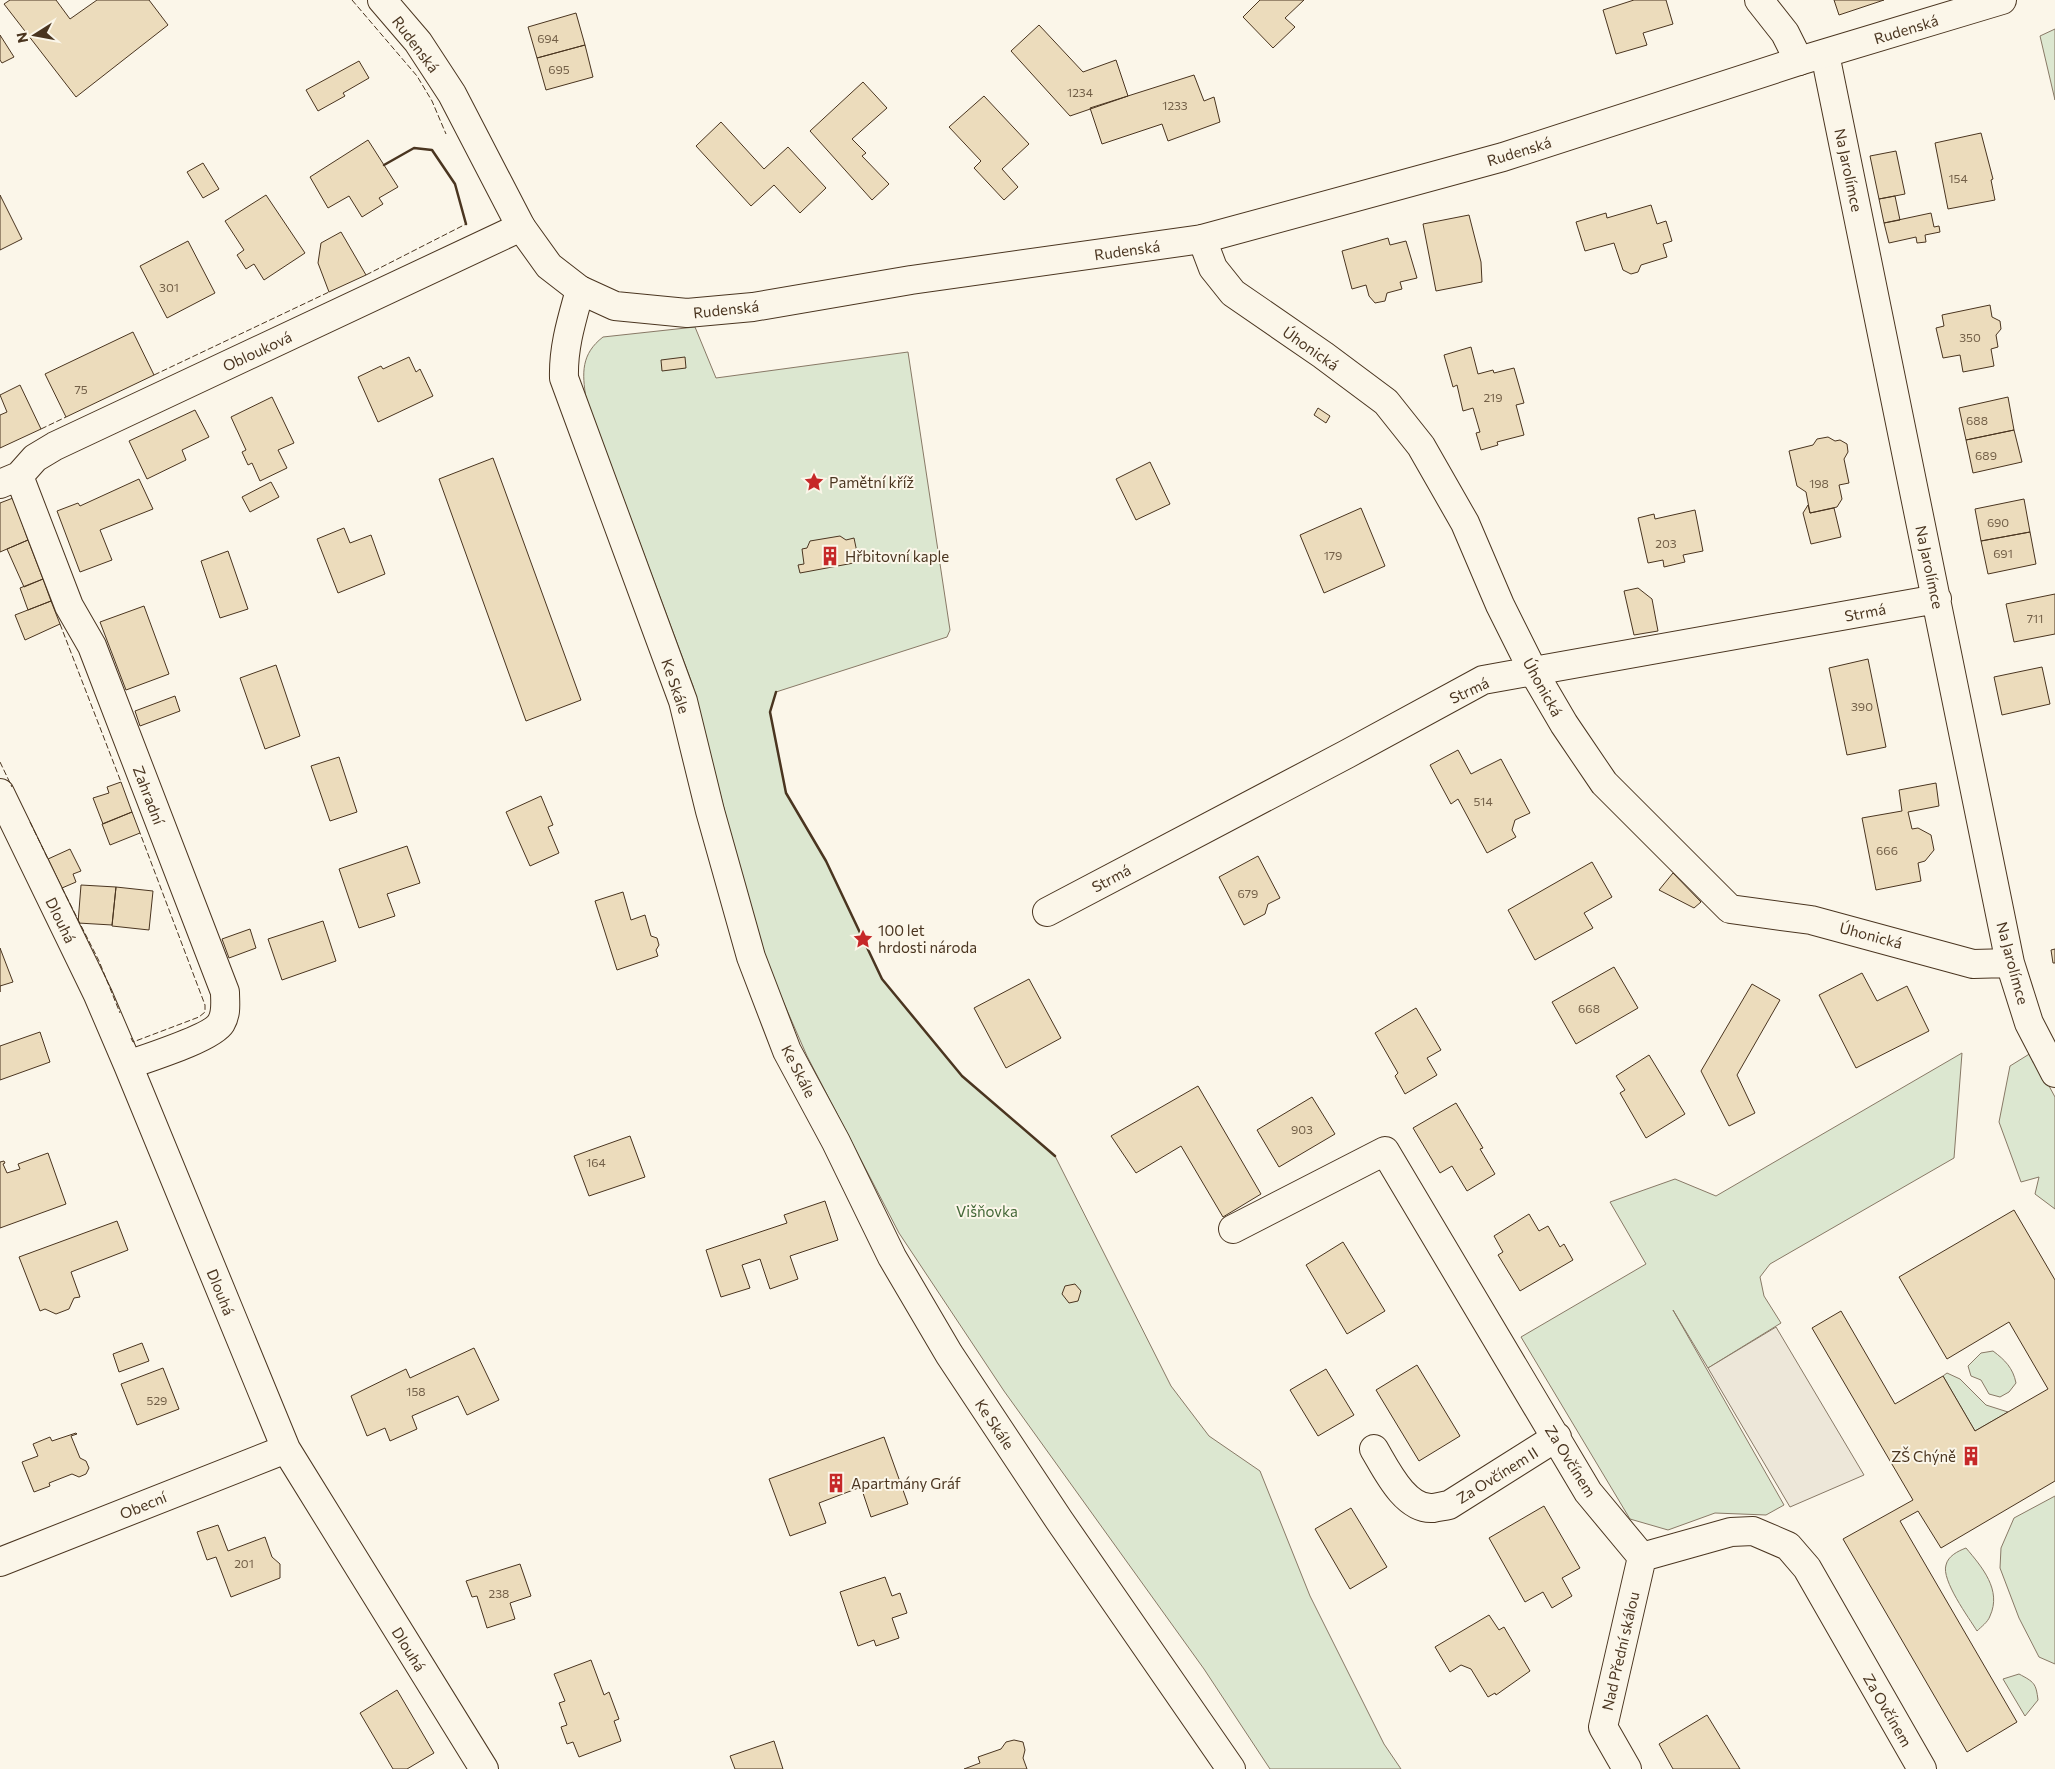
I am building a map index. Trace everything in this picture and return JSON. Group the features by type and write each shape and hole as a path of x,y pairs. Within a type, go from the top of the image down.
{"street":[{"name":"Rudenská","path":"382,0 418,42 452,94 520,227 549,266 580,290 615,306 686,313 753,307 911,280 1202,239 1503,157 1812,58 2002,0"},
{"name":"Na Jarolímce","path":"1759,0 1785,33 1812,58 1937,599 2010,963 2029,1023 2055,1073"},
{"name":"Oblouková","path":"9,480 35,458 55,446 520,227"},
{"name":"Úhonická","path":"1202,239 1213,268 1233,293 1323,355 1386,402 1421,446 1465,523 1500,605 1533,671 1564,724 1604,783 1730,909 1811,920 1974,964 2010,963"},
{"name":"Ke Skále","path":"580,290 564,353 564,378 683,701 710,811 751,957 787,1051 836,1142 892,1257 949,1354 1059,1520 1231,1769"},
{"name":"Zahradní","path":"9,480 69,606 92,646 225,992 226,1011 220,1024 204,1036 128,1065"},
{"name":"Strmá","path":"1047,912 1483,680 1570,665 1618,654 1709,641 1937,599"},
{"name":"Dlouhá","path":"0,792 98,995 286,1449 484,1769"},
{"name":"Za Ovčínem","path":"1233,1229 1385,1151 1534,1404 1558,1438 1588,1492 1642,1557 1731,1532 1753,1530 1788,1546 1807,1568 1922,1769"},
{"name":"Za Ovčínem II","path":"1374,1450 1400,1491 1415,1504 1431,1508 1449,1504 1558,1438"},
{"name":"Obecní","path":"0,1562 286,1449"},
{"name":"Nad Přední skálou","path":"1627,1769 1603,1728 1642,1557"}],"green space":[{"path":"2055,29 2055,100 2040,36"},
{"name":"Višňovka","path":"695,327 716,378 908,352 950,630 947,637 776,692 770,712 786,793 826,861 882,979 962,1076 1055,1156 1171,1386 1209,1436 1260,1471 1310,1596 1384,1744 1401,1769 1270,1769 1204,1669 1004,1391 899,1233 807,1056 758,944 693,686 586,398 585,364 590,350 603,337"},
{"path":"1962,1053 1954,1158 1770,1264 1760,1277 1764,1296 1781,1323 1708,1368 1673,1310 1784,1505 1766,1515 1715,1513 1668,1530 1630,1519 1521,1337 1646,1264 1610,1202 1675,1179 1716,1196"},
{"path":"2031,1053 2055,1097 2055,1209 2035,1194 2039,1177 2021,1182 1999,1122 2010,1066"},
{"path":"1993,1351 2008,1365 2016,1383 2009,1392 2000,1397 1989,1394 1981,1380 1971,1376 1968,1366 1981,1353"},
{"path":"1947,1373 1960,1379 1986,1405 2008,1412 1975,1431 1943,1376"},
{"path":"2055,1496 2055,1664 2039,1657 2019,1618 2000,1568 2001,1548 2014,1518"},
{"path":"1966,1548 1984,1571 1994,1597 1989,1618 1977,1631 1957,1599 1946,1572 1946,1565 1951,1556"},
{"path":"2019,1674 2035,1686 2038,1700 2025,1716 2003,1679"}],"shaded area":[{"path":"1776,1327 1864,1475 1790,1507 1708,1368"}],"building":[{"path":"10,0 56,0 70,19 97,0 149,0 168,25 76,97 4,4"},
{"path":"1260,0 1304,0 1285,18 1295,27 1273,48 1243,17"},
{"path":"1634,0 1666,0 1673,24 1643,33 1647,45 1616,54 1603,10"},
{"path":"1834,0 1884,0 1839,15"},
{"path":"576,13 585,45 537,58 528,27"},
{"path":"1039,25 1083,72 1116,60 1128,96 1070,116 1011,51"},
{"path":"0,35 14,57 2,63 0,60"},
{"path":"585,45 593,77 546,90 537,58"},
{"path":"359,61 369,78 343,93 345,96 318,111 306,90"},
{"path":"1194,75 1204,101 1214,97 1220,122 1168,141 1162,124 1102,144 1090,108"},
{"path":"863,82 887,108 852,139 866,153 862,156 889,184 872,200 810,131"},
{"path":"984,96 1029,144 1002,169 1018,187 1004,200 974,168 981,161 949,127"},
{"path":"721,122 764,169 788,147 826,188 800,213 774,185 751,206 696,146"},
{"path":"1981,133 1993,179 1991,180 1995,200 1948,209 1935,143"},
{"path":"368,140 398,187 379,198 383,204 362,217 349,196 328,208 310,177"},
{"path":"1896,151 1905,194 1879,199 1870,156"},
{"path":"203,163 219,189 203,198 187,172"},
{"path":"0,195 22,239 0,250"},
{"path":"266,195 305,253 264,280 254,264 246,269 237,255 244,250 225,221"},
{"path":"1895,196 1900,220 1884,223 1879,199"},
{"path":"1651,205 1657,224 1666,221 1672,241 1663,244 1667,257 1641,265 1638,272 1631,274 1623,270 1614,243 1585,251 1576,222 1606,213 1607,218"},
{"path":"1931,213 1934,227 1939,226 1940,232 1925,235 1926,242 1917,243 1916,237 1889,243 1884,223"},
{"path":"1469,215 1481,262 1482,282 1436,291 1423,224"},
{"path":"341,232 366,275 329,292 318,263 321,243"},
{"path":"1388,238 1390,245 1406,241 1417,278 1400,282 1402,289 1387,293 1385,301 1375,303 1369,296 1366,285 1352,289 1342,251"},
{"path":"188,241 215,293 167,318 140,266"},
{"path":"1990,305 1992,317 2000,321 2001,329 1996,335 1998,347 1991,349 1994,366 1963,372 1960,355 1943,358 1936,328 1944,326 1942,315"},
{"path":"133,332 154,375 66,417 45,374"},
{"path":"1471,347 1478,374 1493,370 1494,373 1514,368 1524,403 1516,405 1524,435 1497,442 1498,445 1481,450 1476,433 1480,432 1473,408 1463,411 1457,385 1453,387 1444,355"},
{"path":"409,357 416,372 420,369 433,396 378,422 358,377 381,366 383,369"},
{"path":"685,357 686,368 662,371 661,360"},
{"path":"20,385 41,429 0,448 0,415 7,412 0,395"},
{"path":"272,397 294,443 278,450 287,468 260,481 252,463 248,465 242,452 246,450 231,417"},
{"path":"2008,397 2014,430 1966,440 1959,408"},
{"path":"1318,408 1330,416 1326,423 1314,415"},
{"path":"195,410 209,437 182,450 186,460 147,479 129,441"},
{"path":"2014,430 2022,462 1973,473 1966,440"},
{"path":"1828,437 1847,444 1848,452 1844,459 1849,483 1839,485 1842,499 1837,507 1810,513 1806,492 1797,486 1789,451 1813,445 1817,439"},
{"path":"493,458 581,700 526,721 439,479"},
{"path":"1150,462 1170,504 1136,520 1116,479"},
{"path":"139,479 153,509 100,530 112,560 80,572 57,511 78,503 80,506"},
{"path":"271,482 279,497 250,512 242,497"},
{"path":"13,498 28,540 0,552 0,503"},
{"path":"2024,499 2030,532 1981,541 1975,509"},
{"path":"1808,505 1810,513 1834,508 1841,537 1811,544 1803,513"},
{"path":"1361,508 1385,566 1324,593 1300,535"},
{"path":"1695,510 1703,551 1683,555 1685,562 1664,567 1663,560 1648,563 1638,518 1654,514 1655,519"},
{"path":"344,528 350,543 371,535 385,574 338,593 317,539"},
{"path":"2030,532 2036,564 1988,574 1981,541"},
{"name":"Hřbitovní kaple","path":"840,536 846,540 854,538 859,562 800,573 798,565 804,564 802,549 807,548 810,541"},
{"path":"28,540 43,579 24,587 7,549"},
{"path":"228,551 248,609 220,618 201,561"},
{"path":"43,579 51,601 28,610 20,588"},
{"path":"1638,588 1652,599 1658,631 1634,635 1624,591"},
{"path":"2055,594 2055,634 2014,642 2006,604"},
{"path":"51,601 60,624 25,640 15,615"},
{"path":"144,606 169,674 126,690 100,622"},
{"path":"1868,659 1886,747 1847,755 1829,668"},
{"path":"276,665 300,736 265,749 240,678"},
{"path":"2042,667 2050,704 2002,715 1994,677"},
{"path":"175,696 180,711 140,726 135,711"},
{"path":"1458,750 1471,774 1501,759 1530,813 1515,820 1512,830 1516,837 1487,853 1458,799 1451,804 1430,765"},
{"path":"339,757 357,812 330,821 311,766"},
{"path":"121,782 132,812 103,824 93,798 109,793 107,787"},
{"path":"1936,783 1939,806 1908,812 1912,829 1918,828 1931,835 1934,850 1925,861 1918,863 1921,881 1876,890 1862,818 1902,811 1899,790"},
{"path":"541,796 553,825 548,827 559,853 530,866 506,812"},
{"path":"132,812 140,833 110,845 102,824"},
{"path":"407,846 420,883 387,894 395,916 359,928 339,869"},
{"path":"70,849 81,871 73,874 76,882 62,888 48,859"},
{"path":"1258,856 1280,898 1268,904 1265,914 1244,925 1219,877"},
{"path":"1592,862 1612,897 1584,913 1593,928 1535,960 1508,910"},
{"path":"1673,873 1701,902 1694,908 1659,890"},
{"path":"81,885 116,887 112,925 78,923"},
{"path":"116,887 153,891 149,930 112,926"},
{"path":"623,892 631,920 645,915 651,936 657,938 659,945 656,950 658,956 617,970 595,901"},
{"path":"323,921 336,961 282,980 268,939"},
{"path":"250,929 256,948 229,958 222,939"},
{"path":"0,948 13,982 0,986"},
{"path":"2055,949 2055,963 2053,963 2051,950"},
{"path":"1614,967 1638,1008 1576,1044 1552,1002"},
{"path":"1862,973 1877,1001 1907,986 1929,1031 1856,1068 1819,995"},
{"path":"1029,979 1061,1038 1006,1068 974,1008"},
{"path":"1752,984 1780,1000 1737,1075 1755,1113 1729,1126 1701,1071"},
{"path":"1416,1008 1441,1050 1427,1058 1437,1075 1405,1094 1395,1076 1398,1073 1375,1033"},
{"path":"40,1032 50,1062 0,1080 0,1046"},
{"path":"1649,1055 1685,1114 1646,1138 1620,1093 1625,1090 1616,1076"},
{"path":"1198,1086 1261,1194 1223,1217 1181,1146 1136,1173 1111,1136"},
{"path":"1312,1097 1335,1134 1279,1167 1257,1130"},
{"path":"1456,1103 1483,1148 1480,1149 1495,1174 1467,1191 1452,1166 1440,1173 1413,1128"},
{"path":"630,1136 645,1177 589,1196 574,1156"},
{"path":"48,1153 66,1204 0,1228 0,1162 4,1161 5,1163 3,1164 7,1173 20,1169 18,1164"},
{"path":"825,1201 838,1240 790,1256 798,1279 770,1289 760,1259 742,1265 750,1288 721,1297 706,1250 787,1223 784,1215"},
{"name":"ZŠ Chýně","path":"2014,1210 2055,1280 2055,1481 1941,1548 1918,1511 1900,1521 2017,1722 1967,1752 1843,1539 1913,1500 1812,1328 1841,1311 1895,1404 1943,1376 1975,1431 2048,1389 2009,1322 1947,1359 1899,1277"},
{"path":"1529,1214 1539,1231 1548,1226 1560,1247 1564,1244 1573,1260 1520,1291 1498,1255 1503,1252 1494,1236"},
{"path":"117,1221 128,1250 71,1272 80,1297 74,1298 69,1309 56,1314 45,1309 40,1311 19,1257"},
{"path":"1343,1242 1385,1311 1347,1334 1306,1265"},
{"path":"1075,1284 1081,1291 1078,1301 1069,1303 1062,1294 1065,1286"},
{"path":"142,1343 149,1361 119,1372 113,1354"},
{"path":"474,1348 499,1400 467,1415 458,1396 412,1416 417,1429 390,1441 385,1428 367,1436 351,1396 406,1369 410,1378"},
{"path":"1417,1365 1460,1436 1419,1461 1376,1390"},
{"path":"163,1368 179,1409 137,1425 121,1384"},
{"path":"1326,1369 1354,1415 1318,1436 1290,1390"},
{"path":"76,1433 71,1436 80,1458 86,1461 89,1468 86,1474 79,1477 72,1474 49,1483 50,1486 34,1492 22,1462 38,1456 33,1444 50,1437 52,1441"},
{"name":"Apartmány Gráf","path":"884,1437 908,1504 871,1517 861,1487 819,1503 826,1523 790,1536 769,1479"},
{"path":"1544,1506 1580,1568 1562,1578 1572,1596 1552,1608 1543,1592 1525,1602 1489,1538"},
{"path":"1351,1508 1387,1567 1350,1589 1315,1529"},
{"path":"218,1525 228,1551 265,1537 272,1557 280,1564 280,1578 231,1597 216,1557 207,1560 197,1532"},
{"path":"520,1564 531,1596 510,1603 515,1619 487,1628 477,1596 472,1597 466,1581"},
{"path":"885,1577 892,1596 900,1593 907,1613 892,1618 899,1638 876,1646 874,1640 858,1646 840,1592"},
{"path":"1489,1615 1499,1630 1504,1627 1530,1671 1496,1695 1495,1693 1488,1697 1471,1669 1461,1665 1450,1672 1435,1647"},
{"path":"591,1660 604,1695 609,1692 619,1719 614,1721 621,1741 579,1757 573,1742 567,1744 561,1727 567,1725 559,1703 565,1701 554,1674"},
{"path":"397,1690 434,1753 407,1769 393,1769 360,1713"},
{"path":"1707,1715 1740,1769 1673,1769 1659,1744"},
{"path":"1014,1740 1023,1742 1025,1750 1023,1758 1027,1769 964,1769 980,1763 978,1757 1001,1749 1006,1742"},
{"path":"774,1741 783,1769 735,1769 730,1756"}],"fence":[{"path":"352,0 417,76 432,101 446,134"},
{"path":"366,275 466,224"},
{"path":"154,375 329,292"},
{"path":"41,429 66,417"},
{"path":"60,624 121,782"},
{"path":"0,762 12,787"},
{"path":"30,822 48,859"},
{"path":"131,1038 133,1042 199,1017 205,1012 205,1005 140,833"},
{"path":"62,888 99,961 120,1013"}],"wall":[{"path":"384,165 414,148 432,150 455,184 466,224"},
{"path":"776,692 770,712 786,793 826,861 882,979 962,1076 1055,1156"}],"place":[{"name":"Pamětní kříž","path":"814,482"},
{"name":"Hřbitovní kaple","path":"830,556"},
{"name":"100 let hrdosti národa","path":"863,939"},
{"name":"ZŠ Chýně","path":"1971,1456"},
{"name":"Apartmány Gráf","path":"836,1483"}]}
